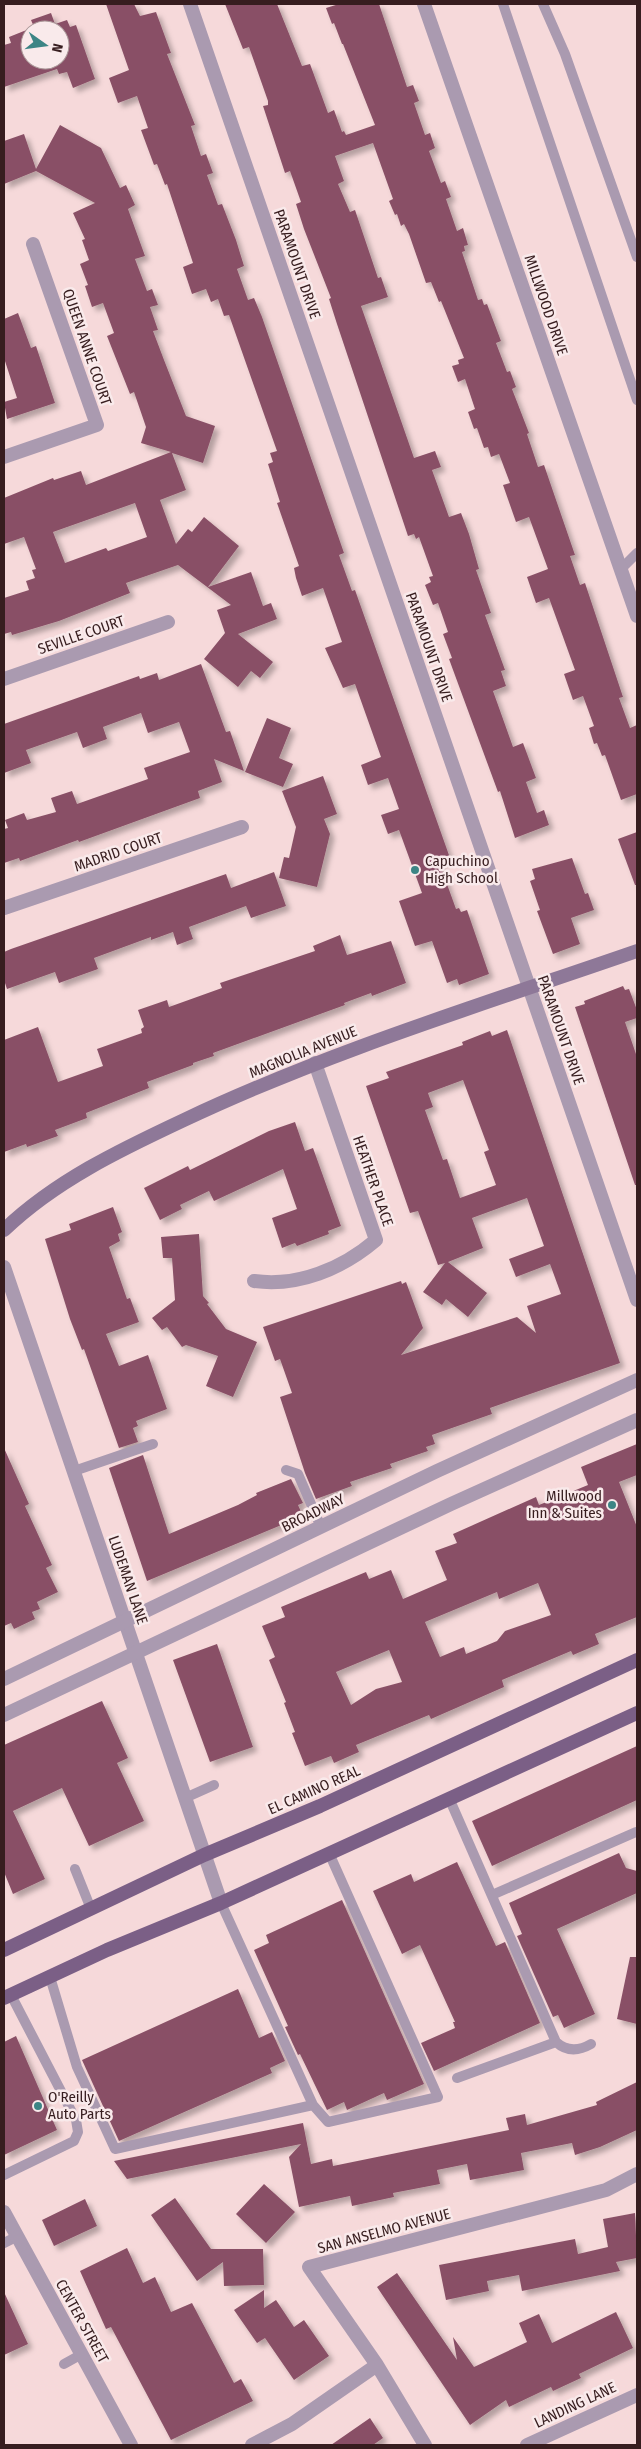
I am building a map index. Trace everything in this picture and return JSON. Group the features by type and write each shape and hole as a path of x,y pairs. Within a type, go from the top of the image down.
{"main road":[{"name":"MAGNOLIA AVENUE","path":"4,1230 35,1202 66,1181 103,1160 210,1108 315,1064 529,987 637,951"},
{"name":"EL CAMINO REAL","path":"4,1950 204,1855 320,1806 637,1660"},
{"path":"7,1997 107,1950 221,1902 637,1713"}],"street":[{"name":"PARAMOUNT DRIVE","path":"190,4 637,1300"},
{"name":"MILLWOOD DRIVE","path":"424,4 637,616"},
{"name":"QUEEN ANNE COURT","path":"4,457 96,425 33,244"},
{"name":"SEVILLE COURT","path":"4,678 168,622"},
{"name":"MADRID COURT","path":"4,908 242,827"},
{"name":"HEATHER PLACE","path":"254,1281 284,1282 301,1279 343,1264 376,1240 315,1064"},
{"name":"LUDEMAN LANE","path":"4,1267 221,1902"},
{"name":"BROADWAY","path":"4,1679 437,1471 637,1380"},
{"path":"4,1715 451,1504 637,1420"},
{"name":"SAN ANSELMO AVENUE","path":"377,2365 309,2267 606,2190 637,2174"},
{"name":"CENTER STREET","path":"4,2212 10,2240 82,2354 131,2445"},
{"path":"252,2445 292,2424 377,2365 425,2445"},
{"name":"LANDING LANE","path":"527,2445 637,2394"}],"lane":[{"path":"503,4 637,400"},
{"path":"543,4 565,54 637,257"},
{"path":"621,569 637,552"},
{"path":"74,1471 153,1444"},
{"path":"286,1470 298,1474 321,1527"},
{"path":"185,1798 214,1785"},
{"path":"449,1798 556,2042 568,2050 578,2050 591,2044"},
{"path":"492,1895 636,1832"},
{"path":"221,1902 312,2105 328,2122 438,2097 329,1853"},
{"path":"75,1869 91,1910"},
{"path":"50,1977 78,2068 115,2149 312,2105"},
{"path":"4,2174 74,2141 78,2132 76,2120 7,1997"},
{"path":"457,2078 556,2042"},
{"path":"64,2364 82,2354"}],"building":[{"path":"106,4 134,4 140,16 156,12 171,53 167,54 195,125 191,126 201,156 206,154 213,173 207,175 218,205 222,204 236,240 244,266 237,269 248,300 254,298 262,317 344,553 339,555 352,591 355,590 450,858 439,862 456,909 459,908 461,912 467,910 489,974 459,985 457,979 447,983 432,941 415,946 399,901 422,893 399,830 388,834 381,815 399,809 388,778 368,785 361,765 381,757 355,684 343,688 325,648 342,642 323,588 302,596 294,568 299,566 277,503 280,502 268,464 273,462 270,453 277,451 229,315 224,316 218,299 211,302 206,289 192,294 183,267 193,263 167,184 165,185 157,164 154,165 141,130 148,128 137,96 118,103 109,78 129,70"},
{"path":"225,4 277,4 302,66 310,64 328,113 334,110 342,132 344,131 346,135 375,125 343,44 326,8 339,4 379,4 407,87 413,85 419,101 414,103 425,135 430,133 435,148 429,151 441,183 445,181 451,197 446,199 457,231 463,228 468,245 464,246 465,251 462,252 478,300 482,299 484,305 487,304 501,341 496,343 507,372 510,371 516,387 512,389 529,433 527,434 538,467 544,465 575,555 570,556 580,585 585,583 623,697 619,698 630,728 637,725 637,794 621,800 605,755 602,756 597,743 594,744 589,728 594,726 583,696 573,700 564,674 575,670 549,598 536,603 527,577 548,569 529,517 516,522 503,485 510,483 499,454 491,457 488,447 484,448 477,428 474,429 468,412 475,409 465,379 458,382 452,366 459,364 458,360 464,358 441,301 439,302 431,282 426,283 409,234 404,224 401,226 397,214 395,215 389,201 393,199 373,143 335,156 344,181 338,184 350,212 355,210 378,278 381,277 388,297 361,306 414,458 435,451 441,467 432,470 449,517 461,513 469,534 479,569 476,570 491,613 485,615 505,670 501,671 506,686 493,691 513,747 523,743 536,778 526,782 537,813 544,810 549,825 515,838 500,791 498,792 449,659 452,658 443,634 448,632 438,603 433,605 425,585 431,582 429,577 433,576 419,537 416,539 414,534 408,536 337,324 329,299 331,298 304,229 296,204 301,202 290,171 285,173 263,106 268,105 268,101 249,47 243,49"},
{"path":"51,13 54,20 31,20"},
{"path":"76,25 95,79 73,88 67,72 59,74 57,70 70,70 70,27"},
{"path":"20,33 20,70 54,70 4,87 4,45 11,43 9,37"},
{"path":"60,125 101,148 120,188 126,185 135,205 128,209 145,256 135,259 147,291 152,289 158,305 150,307 158,330 153,331 186,416 215,426 203,463 172,453 186,490 160,500 176,544 188,529 192,532 204,517 239,546 208,587 251,572 263,606 271,603 277,619 238,634 273,662 260,678 251,671 238,687 204,659 225,633 217,610 231,605 178,565 126,583 130,593 59,621 12,635 11,632 4,634 4,598 29,590 26,581 35,578 32,570 36,569 24,537 4,544 4,498 53,478 54,480 81,471 86,485 171,452 141,443 146,427 134,392 130,394 107,336 114,333 103,303 92,307 85,286 88,285 80,264 89,260 82,240 85,239 73,213 95,203 36,171 4,184 4,141 24,134 36,169","holes":["135,503 147,537 108,551 106,548 65,563 53,532"]},
{"path":"18,313 31,348 36,346 55,403 7,419 4,402 17,398 4,358 4,319"},
{"path":"201,664 226,732 230,731 244,771 214,759 222,782 198,791 200,798 79,842 78,840 20,861 19,858 4,863 4,829 8,828 5,820 24,813 27,820 56,812 51,798 72,791 77,804 148,779 144,768 190,752 179,722 148,733 141,713 103,727 107,739 83,748 77,732 26,750 31,763 4,773 4,724 139,676 140,679 157,673 159,680"},
{"path":"267,718 291,728 279,758 293,764 283,787 245,772"},
{"path":"323,776 337,814 324,819 330,834 317,887 279,878 284,857 289,858 296,827 282,791"},
{"path":"637,832 637,885 635,885 618,839"},
{"path":"572,858 585,894 588,893 594,910 571,918 580,944 553,954 537,911 540,910 530,881 535,879 532,869"},
{"path":"274,872 286,906 251,918 246,906 189,927 193,939 177,945 173,932 151,940 151,937 94,958 98,969 59,983 55,972 7,989 4,980 4,952 226,874 231,888"},
{"path":"340,935 347,955 391,941 406,983 372,996 371,993 344,1003 345,1005 213,1053 214,1056 147,1082 149,1088 86,1113 87,1118 55,1130 58,1136 27,1147 26,1144 4,1152 4,1040 38,1027 58,1082 103,1066 97,1049 142,1033 141,1029 144,1027 138,1010 167,1000 169,1007 222,988 220,983 315,951 313,946"},
{"path":"623,986 625,990 629,989 637,1010 637,1018 625,1022 637,1057 637,1185 635,1185 575,1007 585,1004 584,1001"},
{"path":"507,1030 620,1363 490,1408 492,1414 432,1435 435,1444 426,1447 428,1451 390,1464 392,1468 350,1482 352,1486 316,1499 305,1473 280,1397 292,1393 280,1359 275,1361 263,1327 401,1281 402,1284 406,1282 423,1328 401,1355 517,1317 536,1333 527,1306 561,1294 550,1264 516,1277 509,1259 544,1246 527,1198 472,1218 483,1248 448,1262 487,1293 468,1317 446,1299 442,1305 423,1292 445,1263 438,1265 418,1211 410,1213 366,1086 389,1078 386,1072 463,1045 462,1042 490,1031 492,1036","holes":["463,1080 489,1150 484,1152 496,1185 460,1198 447,1159 443,1160 425,1110 433,1107 428,1093"]},
{"path":"295,1122 305,1151 313,1148 341,1226 328,1231 329,1234 297,1246 295,1243 282,1248 272,1218 297,1209 283,1169 214,1201 209,1191 180,1205 182,1209 160,1220 144,1188 188,1166 190,1170 269,1131"},
{"path":"113,1207 122,1232 118,1234 120,1241 109,1247 127,1299 130,1298 139,1322 106,1334 119,1366 148,1355 167,1409 136,1421 138,1426 133,1428 138,1442 119,1448 84,1349 82,1350 70,1319 45,1239 71,1230 69,1224"},
{"path":"199,1234 203,1296 209,1303 207,1304 226,1329 257,1342 233,1397 206,1386 218,1356 186,1345 182,1347 167,1327 162,1330 152,1318 175,1300 172,1258 163,1258 161,1237"},
{"path":"637,1444 637,1475 619,1482 637,1527 637,1617 595,1634 599,1644 573,1655 571,1651 502,1680 504,1687 431,1719 429,1715 356,1745 359,1752 334,1763 331,1756 305,1766 292,1733 295,1732 284,1703 286,1702 269,1660 275,1657 262,1626 285,1617 281,1607 366,1572 369,1579 391,1570 403,1599 447,1580 435,1551 457,1543 453,1534 536,1497 539,1505 588,1485 581,1467","holes":["538,1583 551,1615 505,1631 497,1641 466,1654 464,1647 440,1657 425,1622 497,1592 499,1599","389,1650 402,1682 376,1689 351,1705 336,1672"]},
{"path":"4,1448 29,1504 25,1506 52,1565 46,1568 58,1592 37,1602 40,1609 32,1612 35,1619 14,1629 11,1623 4,1626"},
{"path":"143,1455 169,1534 238,1505 257,1495 256,1493 291,1479 303,1503 298,1505 303,1516 147,1581 109,1468"},
{"path":"217,1644 253,1747 210,1762 173,1660"},
{"path":"102,1701 128,1758 117,1763 144,1821 89,1846 62,1788 13,1811 45,1879 13,1894 4,1872 4,1745"},
{"path":"637,1746 637,1800 492,1866 472,1821"},
{"path":"619,1853 626,1868 637,1871 637,1893 557,1929 595,2014 564,2028 558,2015 553,2017 517,1936 522,1934 509,1903"},
{"path":"457,1862 496,1946 505,1942 540,2023 434,2071 421,2043 455,2028 453,2022 455,2022 420,1945 402,1954 373,1891 411,1874 414,1882"},
{"path":"342,1900 424,2084 387,2100 384,2093 347,2110 344,2102 327,2110 285,2027 288,2026 254,1950 269,1943 266,1935"},
{"path":"630,1957 637,1957 637,2024 617,2019"},
{"path":"238,1989 259,2038 272,2032 285,2061 270,2068 272,2073 119,2141 82,2060"},
{"path":"16,2036 57,2130 4,2155 4,2042"},
{"path":"637,2082 637,2130 600,2147 575,2155 572,2143 521,2153 524,2170 470,2180 467,2164 437,2170 440,2184 393,2193 394,2197 352,2206 350,2196 299,2207 289,2157 301,2144 127,2179 114,2161 303,2123 311,2164 332,2159 333,2166 509,2130 506,2118 525,2114 527,2125 597,2105 596,2102"},
{"path":"264,2184 295,2212 266,2243 236,2214"},
{"path":"175,2198 211,2249 263,2249 264,2285 224,2286 223,2262 197,2281 151,2215"},
{"path":"85,2199 97,2226 54,2246 42,2220"},
{"path":"635,2213 637,2258 616,2262 620,2271 522,2291 519,2275 487,2281 489,2291 446,2300 439,2265 575,2239 578,2254 608,2247 603,2219"},
{"path":"127,2248 143,2283 155,2277 171,2312 192,2303 234,2383 241,2379 253,2401 171,2440 111,2327 106,2329 80,2271"},
{"path":"397,2273 457,2360 453,2337 474,2367 527,2342 519,2323 539,2314 552,2343 616,2312 633,2348 579,2374 581,2378 553,2391 551,2387 509,2407 506,2400 470,2425 377,2287"},
{"path":"264,2290 264,2308 276,2300 294,2327 304,2320 329,2356 294,2380 265,2338 257,2343 234,2310"},
{"path":"4,2292 28,2344 4,2355"},
{"path":"370,2418 383,2438 373,2445 331,2445"}],"place":[{"name":"Capuchino High School","path":"415,870"},
{"name":"Millwood Inn & Suites","path":"612,1505"},
{"name":"O'Reilly Auto Parts","path":"38,2106"}]}
